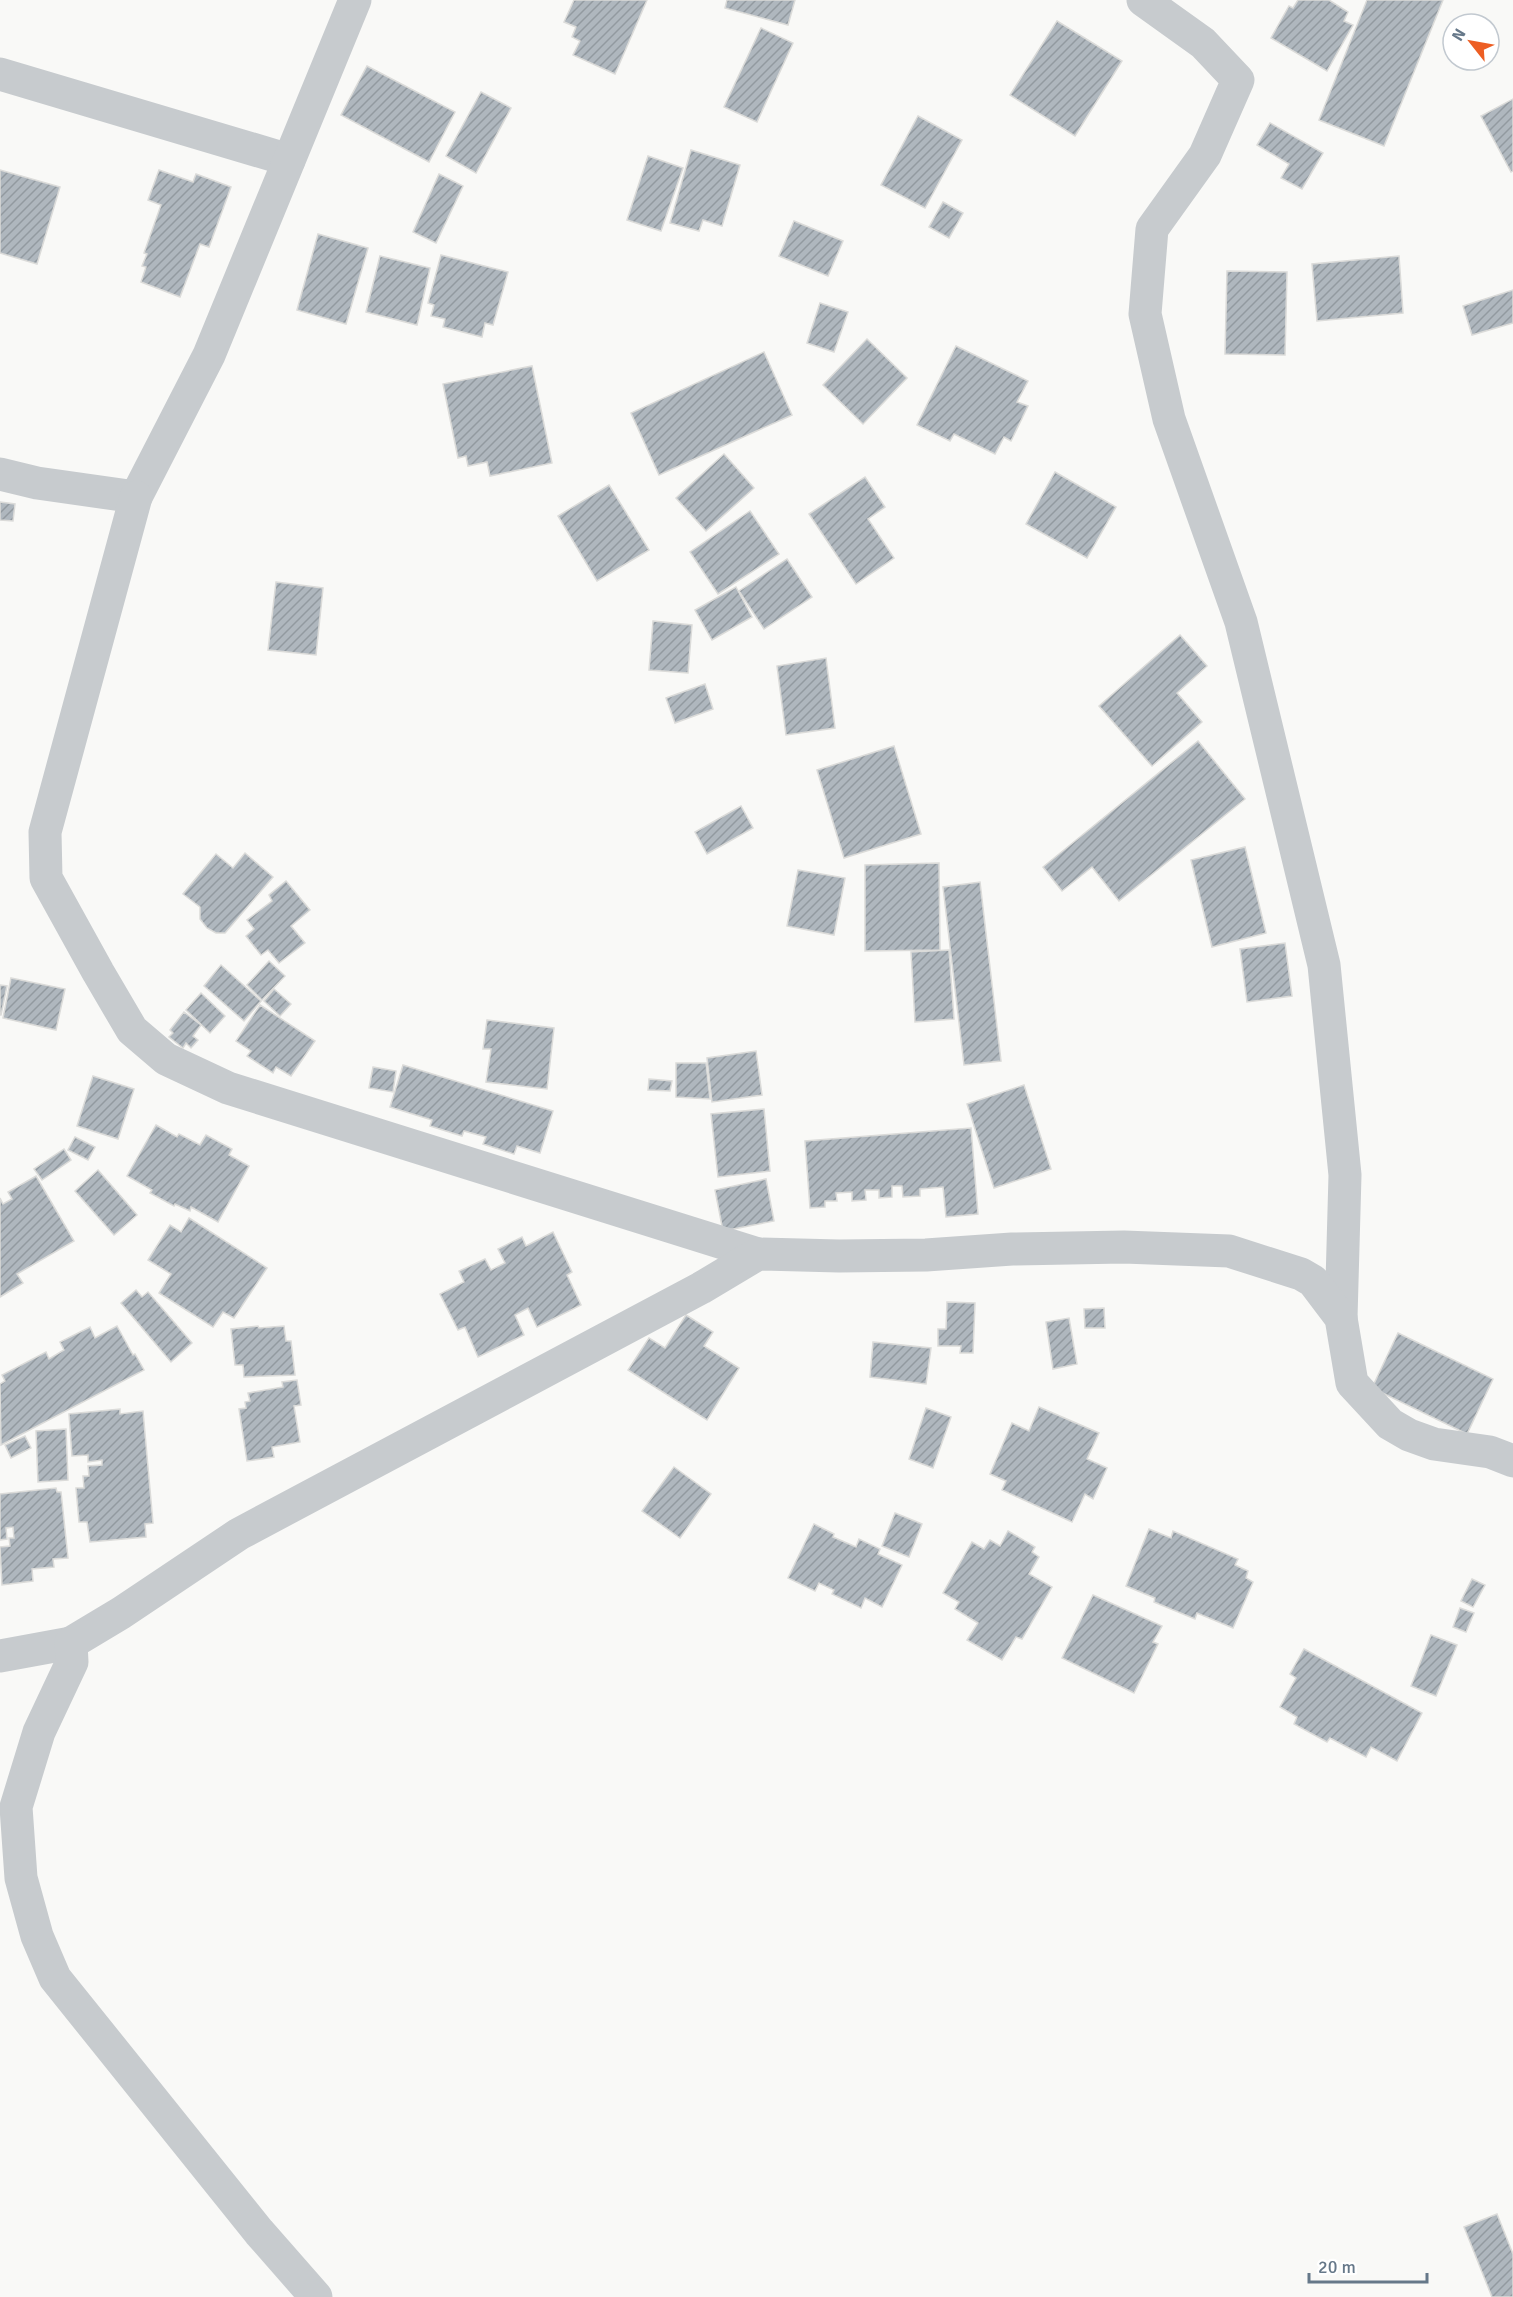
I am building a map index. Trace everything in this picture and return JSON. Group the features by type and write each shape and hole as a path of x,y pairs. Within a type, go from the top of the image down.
{"street":[{"path":"355,0 209,355 136,497 45,832 46,878 132,1030 166,1059 228,1088 758,1254 926,1255 1124,1247 1229,1251 1301,1274 1312,1281 1341,1317"},
{"path":"1143,0 1203,43 1238,80 1205,155 1152,229 1145,314 1169,419 1241,622 1324,964 1345,1175 1341,1317 1352,1383 1390,1424 1409,1435 1434,1444 1490,1452 1513,1461"},
{"path":"0,74 289,160"},
{"path":"0,474 37,483 136,497"},
{"path":"0,1656 71,1643 121,1613 239,1534 701,1288 758,1254"},
{"path":"71,1643 72,1662 39,1732 16,1807 21,1878 37,1936 55,1978 252,2223 315,2297"}],"building":[{"path":"574,0 647,0 615,74 573,55 580,41 572,37 576,27 564,22"},
{"path":"727,0 795,0 788,25 725,8"},
{"path":"1298,0 1329,0 1348,12 1344,21 1353,25 1327,71 1271,38 1289,6 1293,8"},
{"path":"1367,0 1443,0 1384,146 1319,120"},
{"path":"1057,21 1122,61 1075,136 1010,95"},
{"path":"761,28 793,43 757,122 724,107"},
{"path":"367,66 455,112 429,162 341,115"},
{"path":"481,92 511,108 476,173 446,156"},
{"path":"1513,99 1513,171 1511,172 1481,116"},
{"path":"918,116 962,140 925,208 881,185"},
{"path":"1270,123 1323,153 1302,189 1281,178 1289,164 1257,145"},
{"path":"691,150 740,165 722,226 703,220 699,231 670,223"},
{"path":"648,156 683,168 661,231 627,220"},
{"path":"0,170 60,187 37,264 0,253"},
{"path":"159,170 193,182 196,174 231,187 209,247 200,244 180,297 141,282 146,267 142,266 147,254 144,253 161,205 148,200"},
{"path":"439,174 463,186 436,243 413,232"},
{"path":"943,202 963,213 949,238 929,227"},
{"path":"794,221 843,241 828,276 779,256"},
{"path":"318,234 368,248 346,324 297,310"},
{"path":"441,255 508,272 493,325 485,323 482,337 443,327 445,319 431,316 434,305 428,303"},
{"path":"380,256 430,268 417,325 366,312"},
{"path":"1399,256 1403,313 1317,321 1312,264"},
{"path":"1227,271 1287,272 1285,355 1225,354"},
{"path":"1513,290 1513,323 1472,335 1463,306"},
{"path":"820,303 848,312 834,352 807,343"},
{"path":"867,339 907,378 863,424 823,385"},
{"path":"956,346 1028,381 1017,402 1028,406 1011,441 1004,437 995,454 954,434 950,441 917,425"},
{"path":"764,352 792,415 659,475 631,413"},
{"path":"532,366 552,463 490,476 487,462 468,466 466,456 458,458 443,384"},
{"path":"724,454 754,488 706,531 676,498"},
{"path":"1055,472 1116,507 1087,558 1026,524"},
{"path":"865,477 885,507 868,519 894,558 856,584 809,514"},
{"path":"609,485 649,550 597,581 558,516"},
{"path":"0,502 15,504 13,521 0,520"},
{"path":"750,511 779,554 718,594 690,552"},
{"path":"787,559 812,597 764,629 739,591"},
{"path":"276,582 323,588 316,655 268,650"},
{"path":"736,587 752,617 712,640 695,610"},
{"path":"653,621 692,625 688,673 649,670"},
{"path":"1180,635 1207,666 1177,693 1202,722 1152,766 1099,706"},
{"path":"826,658 835,728 786,735 777,666"},
{"path":"705,684 713,709 675,723 666,698"},
{"path":"1198,741 1245,799 1119,901 1092,867 1062,891 1043,867"},
{"path":"894,746 921,834 844,858 817,770"},
{"path":"741,806 753,828 707,854 695,832"},
{"path":"1245,847 1266,933 1212,947 1191,860"},
{"path":"245,853 273,877 225,933 216,933 207,928 200,919 200,907 183,894 216,854 233,868"},
{"path":"939,863 940,950 865,951 865,865"},
{"path":"798,870 845,878 834,935 787,926"},
{"path":"286,881 310,910 291,926 305,943 279,963 268,950 261,955 246,936 254,929 247,920 272,901 269,895"},
{"path":"980,882 1001,1061 964,1065 943,887"},
{"path":"1285,943 1292,996 1247,1002 1240,949"},
{"path":"949,950 954,1019 915,1022 911,952"},
{"path":"269,961 285,976 262,1000 247,985"},
{"path":"221,965 261,1001 244,1021 204,986"},
{"path":"11,978 65,989 56,1030 3,1018"},
{"path":"0,985 7,986 1,1015 0,1015"},
{"path":"274,989 291,1004 280,1016 264,1001"},
{"path":"201,993 225,1016 210,1033 186,1010"},
{"path":"260,1005 315,1041 291,1076 276,1067 273,1073 247,1056 251,1051 236,1041"},
{"path":"184,1012 201,1025 193,1036 198,1040 191,1048 186,1043 183,1048 169,1037 173,1033 170,1030"},
{"path":"487,1020 554,1028 547,1089 486,1082 491,1049 483,1049"},
{"path":"756,1051 762,1095 712,1102 707,1058"},
{"path":"676,1063 706,1063 710,1099 676,1097"},
{"path":"403,1065 553,1111 540,1153 517,1146 514,1154 483,1144 486,1137 464,1131 462,1136 430,1126 432,1120 390,1107"},
{"path":"373,1067 396,1071 393,1092 369,1088"},
{"path":"93,1076 134,1089 118,1139 77,1126"},
{"path":"649,1079 672,1081 670,1091 648,1090"},
{"path":"1024,1085 1051,1169 994,1188 967,1104"},
{"path":"764,1109 770,1171 718,1177 711,1114"},
{"path":"156,1125 177,1137 179,1134 200,1145 206,1135 232,1149 229,1155 249,1166 218,1222 191,1207 190,1211 175,1204 174,1206 150,1193 152,1190 127,1176"},
{"path":"971,1128 978,1214 946,1217 943,1187 920,1189 920,1196 903,1197 902,1186 892,1186 892,1197 879,1198 879,1190 865,1190 866,1200 852,1201 852,1192 836,1193 837,1201 825,1201 825,1207 810,1208 805,1141"},
{"path":"75,1137 95,1147 88,1160 68,1150"},
{"path":"64,1149 71,1160 42,1180 34,1169"},
{"path":"98,1170 137,1215 114,1235 75,1191"},
{"path":"36,1176 74,1241 17,1274 23,1283 0,1297 0,1198 3,1204 12,1199 8,1192"},
{"path":"766,1179 774,1221 723,1231 715,1190"},
{"path":"189,1218 267,1268 234,1318 223,1312 213,1327 159,1293 171,1274 148,1260 170,1225 181,1232"},
{"path":"553,1232 572,1272 567,1275 581,1305 537,1327 528,1308 515,1315 524,1335 478,1357 465,1327 458,1330 440,1294 464,1282 459,1271 485,1259 491,1270 505,1263 498,1249 522,1237 526,1246"},
{"path":"136,1290 142,1297 148,1292 192,1343 171,1362 121,1303"},
{"path":"947,1302 975,1303 973,1353 960,1353 961,1346 938,1346 938,1329 946,1329"},
{"path":"1104,1308 1105,1328 1085,1328 1084,1309"},
{"path":"686,1315 713,1332 704,1346 739,1368 707,1420 628,1370 649,1338 665,1348"},
{"path":"1069,1318 1077,1364 1053,1369 1046,1322"},
{"path":"117,1326 144,1370 1,1445 0,1384 5,1381 2,1375 46,1352 49,1359 64,1350 60,1342 90,1327 95,1338"},
{"path":"258,1326 259,1328 284,1326 286,1341 291,1341 295,1375 244,1377 243,1365 235,1365 231,1329"},
{"path":"1398,1333 1493,1379 1467,1434 1372,1388"},
{"path":"873,1342 931,1348 926,1384 870,1377"},
{"path":"297,1380 301,1405 294,1406 300,1442 272,1447 274,1457 247,1461 239,1409 246,1408 245,1402 250,1401 248,1393 283,1387 282,1382"},
{"path":"1039,1407 1099,1433 1087,1459 1107,1468 1093,1499 1085,1494 1072,1522 1002,1490 1006,1481 990,1474 1012,1423 1029,1431"},
{"path":"926,1408 951,1417 933,1468 909,1459"},
{"path":"120,1409 120,1414 143,1411 153,1523 145,1524 146,1537 90,1542 87,1522 79,1522 76,1488 84,1488 83,1476 89,1476 88,1466 102,1465 102,1460 88,1462 88,1455 72,1456 69,1414"},
{"path":"66,1429 68,1480 38,1482 36,1431"},
{"path":"25,1436 31,1448 11,1458 5,1445"},
{"path":"674,1467 711,1494 680,1538 642,1511"},
{"path":"56,1488 57,1492 61,1492 68,1558 53,1559 54,1567 32,1569 33,1581 2,1585 0,1547 10,1546 9,1538 14,1538 13,1527 6,1528 7,1539 0,1540 0,1494"},
{"path":"895,1513 922,1524 909,1557 882,1546"},
{"path":"814,1524 834,1534 833,1537 856,1547 859,1539 880,1549 878,1554 902,1565 882,1607 865,1598 861,1608 832,1594 834,1590 819,1583 815,1591 788,1578"},
{"path":"1149,1529 1171,1538 1173,1531 1238,1559 1235,1565 1248,1571 1246,1578 1253,1582 1233,1628 1197,1613 1195,1619 1154,1602 1155,1598 1126,1586"},
{"path":"1008,1531 1035,1547 1032,1552 1039,1557 1029,1574 1052,1587 1022,1639 1016,1637 1002,1660 967,1640 978,1623 955,1609 959,1602 943,1593 972,1542 984,1549 990,1540 1000,1546"},
{"path":"1472,1579 1485,1585 1473,1607 1461,1601"},
{"path":"1093,1595 1162,1626 1153,1642 1158,1644 1134,1693 1062,1658"},
{"path":"1460,1608 1474,1613 1466,1632 1453,1627"},
{"path":"1431,1635 1457,1645 1436,1696 1411,1686"},
{"path":"1304,1649 1422,1713 1397,1761 1371,1747 1366,1757 1330,1738 1327,1742 1294,1724 1297,1717 1280,1707 1296,1678 1290,1674"},
{"path":"1497,2214 1513,2254 1513,2297 1492,2297 1464,2227"}]}
